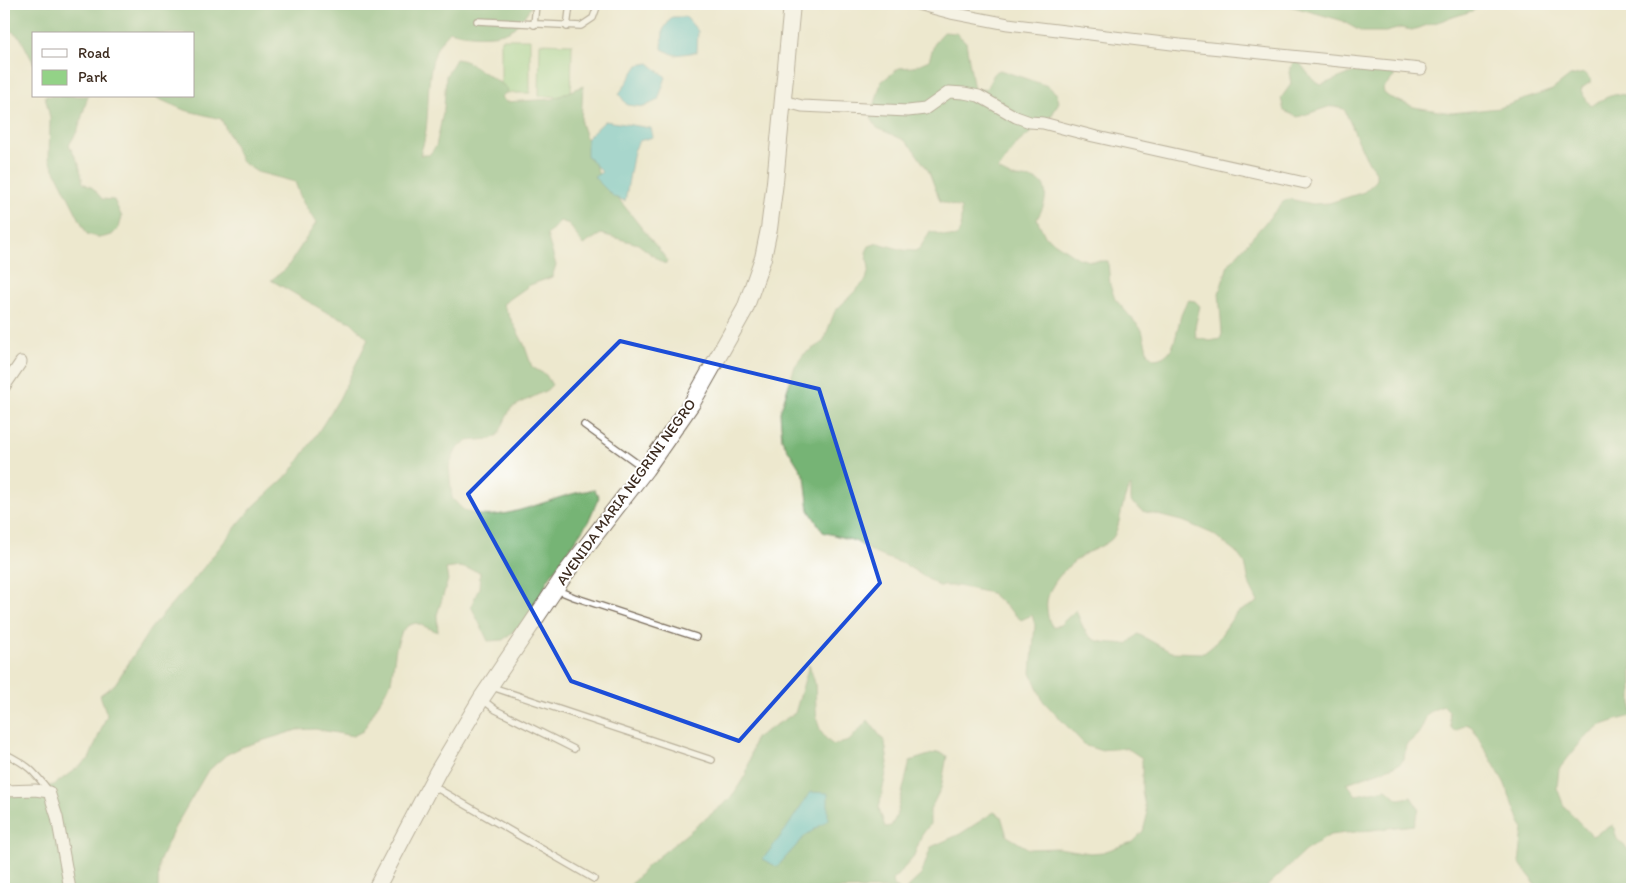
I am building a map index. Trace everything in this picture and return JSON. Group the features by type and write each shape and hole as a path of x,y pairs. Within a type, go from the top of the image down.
{"street":[{"name":"AVENIDA MARIA NEGRINI NEGRO","path":"376,889 431,785 485,693 555,589 646,469 692,403 726,346 749,300 763,258 768,229 792,4"},
{"path":"917,4 951,14 1008,24 1180,45 1421,69"},
{"path":"783,101 802,106 908,111 925,109 949,92 964,93 979,96 1016,117 1030,122 1043,123 1057,128 1305,184"},
{"path":"4,387 21,362"},
{"path":"4,790 49,792 57,817 70,889"}],"lane":[{"path":"534,25 536,4"},
{"path":"567,27 570,4"},
{"path":"477,21 567,27 581,26 588,23 592,18 598,4"},
{"path":"584,424 646,469"},
{"path":"555,589 696,637"},
{"path":"485,693 496,710 574,749"},
{"path":"485,693 712,760"},
{"path":"4,753 25,763 49,792"},
{"path":"431,785 594,878"}],"highlighted area":[{"path":"620,341 819,389 880,583 739,741 571,681 468,494"}],"green space":[{"path":"4,4 533,4 520,22 509,31 496,35 480,36 450,31 440,42 432,63 426,129 420,155 429,155 436,146 444,108 446,76 456,59 466,61 506,87 508,91 501,97 506,102 553,99 583,86 581,123 598,173 668,261 666,264 661,262 638,244 601,234 583,245 569,224 560,221 547,235 556,265 552,277 530,285 503,304 524,344 532,367 546,375 552,385 547,390 511,408 498,435 491,439 466,441 456,450 449,467 452,498 466,511 480,515 495,515 581,492 595,490 599,497 588,522 547,581 534,614 503,640 488,641 471,606 479,588 480,572 460,567 446,569 448,580 437,615 438,632 416,623 409,625 402,631 396,648 391,682 363,731 353,736 315,729 297,730 242,747 226,755 207,772 175,827 159,862 158,889 4,889 4,797 54,785 89,759 107,715 100,695 115,684 151,628 196,577 239,523 254,506 290,473 339,399 368,339 351,322 326,312 271,280 286,269 316,223 302,201 295,182 257,172 242,162 221,119 184,110 157,98 195,98 195,32 32,32 32,60 20,37 4,26"},
{"path":"1283,4 1485,4 1472,11 1412,30 1401,28 1386,32 1362,32 1340,20"},
{"path":"944,32 956,33 966,42 974,90 986,89 995,72 1000,70 1048,86 1057,94 1059,102 1052,115 1018,143 998,170 1012,177 1033,179 1043,184 1045,198 1037,219 1045,236 1078,258 1090,261 1108,261 1110,285 1115,299 1142,330 1148,354 1154,359 1163,357 1174,344 1184,307 1189,300 1195,301 1200,306 1195,327 1196,338 1210,341 1220,339 1222,334 1219,293 1228,265 1284,201 1289,199 1313,204 1329,203 1364,192 1376,181 1376,172 1366,158 1344,109 1331,106 1298,117 1284,111 1281,98 1291,84 1289,72 1293,62 1299,62 1313,80 1321,85 1357,71 1387,70 1395,76 1383,88 1384,93 1389,97 1414,107 1451,113 1499,108 1552,90 1570,76 1584,73 1592,81 1582,88 1581,92 1591,106 1611,96 1620,94 1632,96 1632,716 1599,726 1586,736 1559,769 1557,788 1564,806 1592,836 1613,825 1617,839 1632,853 1632,889 1537,889 1532,879 1519,863 1523,829 1504,782 1472,727 1466,724 1456,731 1451,729 1449,711 1444,706 1428,714 1418,734 1406,745 1404,759 1400,764 1347,783 1356,795 1386,789 1399,799 1411,797 1419,809 1414,825 1330,835 1305,851 1264,889 906,889 921,875 931,847 960,834 994,812 1001,816 1007,836 1029,849 1058,848 1090,853 1103,852 1132,842 1143,831 1147,816 1142,792 1142,758 1127,748 1099,750 1086,746 1043,701 1031,673 1035,625 1032,615 1021,620 991,593 958,586 939,586 904,564 876,554 855,541 823,532 809,510 805,477 782,440 780,412 795,366 804,354 823,342 835,311 866,280 869,268 866,252 869,246 878,243 903,250 915,251 920,248 930,231 953,237 959,232 961,208 940,201 929,172 914,150 904,140 877,128 871,118 881,82 899,68 913,67 929,60 935,42","holes":["1131,486 1131,502 1142,511 1185,522 1213,534 1236,552 1245,564 1250,586 1258,602 1236,613 1214,645 1204,653 1171,652 1138,634 1127,644 1093,639 1085,630 1076,610 1060,625 1053,627 1050,623 1047,601 1049,593 1058,577 1078,558 1112,539 1126,495"]},
{"path":"501,39 530,39 530,93 501,93"},
{"path":"540,43 572,44 571,97 539,96"},
{"path":"45,98 87,98 78,130 69,145 79,164 83,183 93,188 102,199 114,200 122,217 119,228 112,235 100,238 87,234 49,159 50,118"},
{"path":"809,665 815,684 817,718 822,733 827,740 834,745 849,741 868,720 885,742 888,763 879,808 885,827 891,826 896,817 910,761 938,752 947,756 941,788 930,810 930,824 922,835 913,858 893,880 894,885 899,889 627,889 647,866 731,798 746,774 755,738 795,713"}],"water":[{"path":"672,17 686,17 698,31 697,52 675,55 662,49 663,30"},
{"path":"649,63 666,77 658,100 644,107 627,105 619,94 638,65"},
{"path":"605,121 651,128 653,137 639,141 634,151 625,201 614,197 594,177 602,172 587,156 587,138"},
{"path":"810,792 828,793 828,820 805,836 777,867 763,859 786,829"}]}
